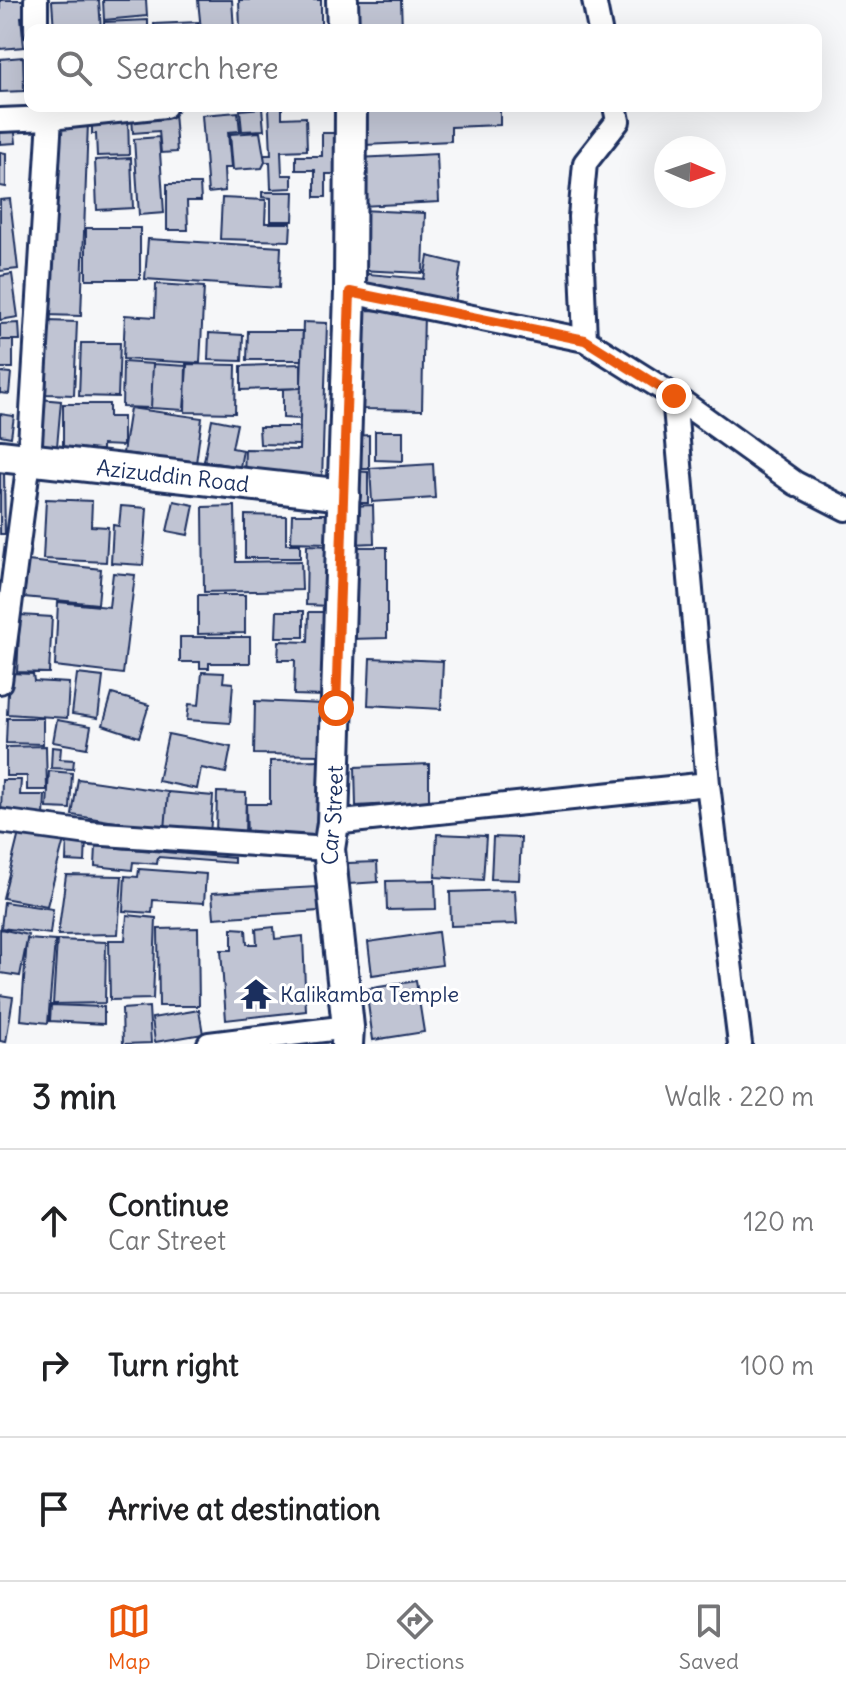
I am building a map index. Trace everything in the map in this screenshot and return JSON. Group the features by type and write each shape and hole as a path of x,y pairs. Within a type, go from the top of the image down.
{"street":[{"path":"36,0 36,24"},
{"path":"342,0 343,24"},
{"path":"594,0 599,24"},
{"path":"0,120 48,112 14,458 0,682"},
{"name":"Car Street","path":"347,1036 331,836 350,292 351,112"},
{"path":"585,340 580,217 585,163 618,121 616,112"},
{"path":"350,292 585,340 674,396 795,483 846,509"},
{"path":"674,396 708,784 740,1044"},
{"name":"Azizuddin Road","path":"14,458 344,495"},
{"path":"0,821 89,833 331,836 708,784"},
{"path":"209,1044 347,1036"}],"building":[{"path":"0,0 30,0 32,16 21,17 24,47 0,49"},
{"path":"99,0 101,24 54,24 52,1"},
{"path":"103,0 146,0 147,16 104,20"},
{"path":"198,0 232,0 234,24 200,24"},
{"path":"239,0 321,0 321,24 240,24"},
{"path":"349,0 401,0 402,24 350,24"},
{"path":"148,20 148,24 104,24"},
{"path":"198,22 198,24 154,24"},
{"path":"23,57 24,91 0,92 0,59"},
{"path":"174,112 177,152 161,153 159,131 133,133 132,115"},
{"path":"238,112 240,131 228,132 231,168 224,168 225,191 208,193 202,115"},
{"path":"240,112 262,112 264,130 242,131"},
{"path":"269,112 282,112 282,118 306,117 307,150 281,151 282,175 292,175 292,188 271,189 270,162 265,162 264,155 271,155"},
{"path":"363,112 500,112 500,125 451,127 451,141 365,145"},
{"path":"92,116 128,116 129,155 97,156"},
{"path":"52,121 88,122 81,316 46,315"},
{"path":"14,123 16,143 0,144 0,124"},
{"path":"260,132 265,162 262,168 233,170 230,134"},
{"path":"322,133 337,133 337,174 326,174 326,197 315,197 315,170 296,170 296,156 322,156"},
{"path":"159,137 164,213 139,215 134,139"},
{"path":"0,152 6,153 6,187 0,186"},
{"path":"437,154 439,202 361,206 358,158"},
{"path":"131,158 133,208 97,210 95,160"},
{"path":"167,184 200,184 201,201 187,201 188,230 167,230"},
{"path":"262,192 294,192 293,221 271,221 271,198 262,197"},
{"path":"222,198 266,200 265,223 291,223 290,241 220,239"},
{"path":"10,199 18,269 0,271 0,200"},
{"path":"360,210 425,213 423,273 358,270"},
{"path":"86,228 140,228 140,279 86,279"},
{"path":"148,239 281,247 279,288 145,279"},
{"path":"428,256 461,264 455,304 361,288 358,273 424,279"},
{"path":"12,274 18,317 0,320 0,276"},
{"path":"156,284 204,287 200,363 123,359 125,315 155,317"},
{"path":"365,310 424,312 422,410 363,409"},
{"path":"48,321 77,322 74,395 46,394"},
{"path":"303,322 327,323 322,480 244,477 245,449 299,450"},
{"path":"19,323 20,340 0,340 0,324"},
{"path":"248,331 303,331 302,360 247,360"},
{"path":"209,333 243,335 242,361 208,360"},
{"path":"0,340 13,340 13,368 0,368"},
{"path":"81,343 120,343 118,397 79,396"},
{"path":"123,362 153,364 151,408 122,407"},
{"path":"153,364 187,366 184,410 151,408"},
{"path":"186,364 236,365 235,413 185,412"},
{"path":"301,364 301,388 241,390 241,366"},
{"path":"0,372 11,373 9,394 0,393"},
{"path":"301,388 300,419 283,418 283,389"},
{"path":"40,399 61,401 57,447 35,445"},
{"path":"63,404 109,404 109,417 123,417 123,446 102,445 102,450 63,450"},
{"path":"130,408 202,418 196,463 123,453"},
{"path":"0,414 14,416 11,437 0,435"},
{"path":"212,419 237,424 232,448 243,450 240,467 204,461"},
{"path":"259,427 300,427 299,445 260,444"},
{"path":"375,431 403,431 403,461 375,460"},
{"path":"369,435 369,469 354,469 354,436"},
{"path":"433,464 435,498 372,502 370,468"},
{"path":"0,470 4,471 5,534 0,534"},
{"path":"351,471 368,472 368,503 351,503"},
{"path":"46,499 92,501 91,526 108,527 106,562 43,559"},
{"path":"174,501 194,505 188,535 167,531"},
{"path":"373,505 374,543 352,544 351,506"},
{"path":"121,506 147,508 143,565 111,563 113,525 119,526"},
{"path":"235,506 236,562 301,561 302,590 204,592 203,507"},
{"path":"292,514 328,514 328,543 291,542"},
{"path":"245,515 286,516 286,544 300,544 300,558 245,558"},
{"path":"307,545 332,546 331,606 306,605"},
{"path":"349,547 387,547 387,638 350,639"},
{"path":"28,561 101,569 98,604 24,597"},
{"path":"113,573 135,575 123,674 55,666 58,602 109,607"},
{"path":"198,595 245,595 245,633 198,634"},
{"path":"277,611 304,611 304,637 276,637"},
{"path":"309,612 327,612 324,696 294,695 295,660 278,660 279,641 308,642"},
{"path":"20,615 52,617 49,673 17,672"},
{"path":"180,637 250,637 250,663 209,663 209,668 200,668 200,662 180,662"},
{"path":"370,658 443,661 441,709 368,705"},
{"path":"202,672 224,673 223,682 233,683 230,723 187,720 189,704 199,705"},
{"path":"9,673 33,674 34,681 69,683 67,718 7,714"},
{"path":"77,674 103,677 98,718 72,714"},
{"path":"112,694 149,705 139,737 103,725"},
{"path":"255,701 323,704 322,755 254,754"},
{"path":"7,718 43,718 43,744 6,743"},
{"path":"57,720 91,726 87,748 53,742"},
{"path":"168,734 231,747 226,773 201,768 197,789 158,781"},
{"path":"46,746 47,790 27,790 27,776 6,776 6,747"},
{"path":"52,747 61,748 60,759 74,760 73,769 51,768"},
{"path":"324,760 323,837 247,838 246,804 270,804 270,761"},
{"path":"429,764 429,802 356,806 355,767"},
{"path":"49,771 72,773 70,809 47,808"},
{"path":"78,779 168,792 165,830 72,815"},
{"path":"2,780 21,780 20,795 45,795 44,817 1,816"},
{"path":"168,792 213,796 210,834 165,830"},
{"path":"217,792 246,793 245,836 216,835"},
{"path":"20,829 64,840 47,906 3,898"},
{"path":"437,834 486,836 483,880 435,877"},
{"path":"493,837 521,838 519,880 491,879"},
{"path":"67,838 86,839 85,862 66,861"},
{"path":"96,846 234,858 234,863 158,857 157,864 133,862 132,870 95,866"},
{"path":"377,862 378,882 349,884 348,863"},
{"path":"139,869 206,874 204,903 153,900 152,913 123,911 125,876 138,877"},
{"path":"66,875 122,876 118,934 58,935"},
{"path":"435,880 436,909 387,910 386,881"},
{"path":"317,887 319,911 214,918 212,893"},
{"path":"515,890 517,924 451,926 450,892"},
{"path":"4,902 53,909 50,934 1,928"},
{"path":"127,915 156,918 153,999 110,1000 109,940 125,940"},
{"path":"274,927 275,939 303,936 306,1011 226,1020 221,950 232,950 232,928 246,929 247,944 257,944 256,929"},
{"path":"198,928 199,1006 159,1006 158,929"},
{"path":"0,929 28,935 20,976 0,973"},
{"path":"438,932 442,965 372,975 368,942"},
{"path":"27,939 55,941 48,1023 21,1020"},
{"path":"57,940 106,942 105,1003 53,1004"},
{"path":"416,981 424,1032 373,1040 366,989"},
{"path":"0,995 13,997 6,1042 0,1041"},
{"path":"51,1005 104,1007 104,1024 50,1021"},
{"path":"149,1007 151,1043 123,1044 122,1009"},
{"path":"199,1010 203,1034 155,1042 152,1018"}],"place":[{"name":"Kalikamba Temple","path":"256,994"}],"route":[{"path":"336,708 350,292 585,340 674,396"}]}
